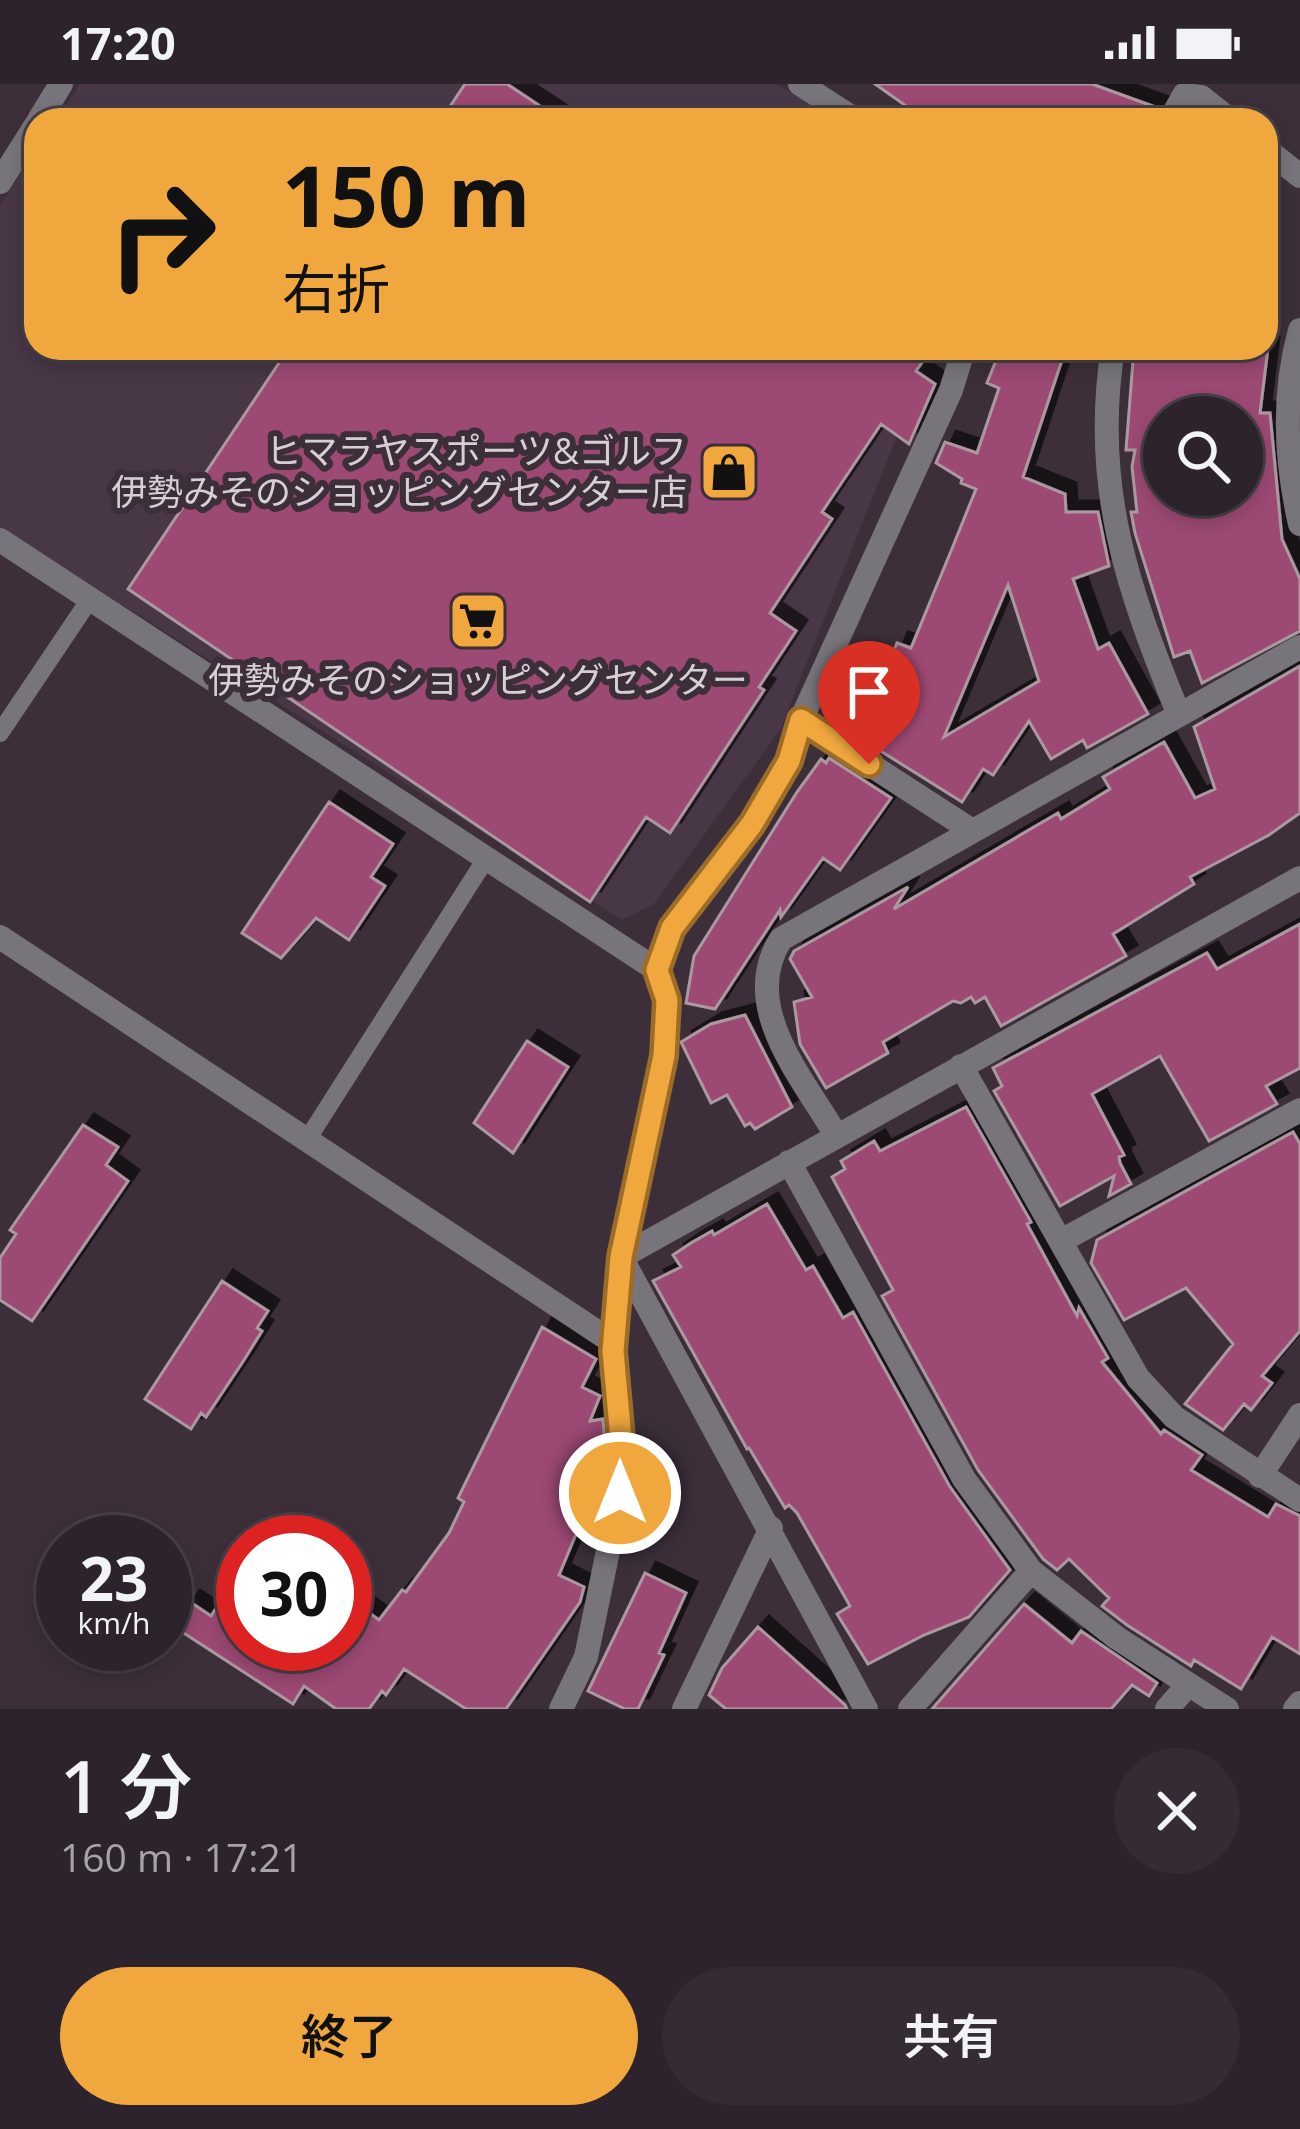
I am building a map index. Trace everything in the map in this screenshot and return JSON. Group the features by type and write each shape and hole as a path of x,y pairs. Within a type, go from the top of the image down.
{"street":[{"path":"800,84 837,108"},
{"path":"1177,108 1184,95 1202,97 1215,108"},
{"path":"0,181 24,144"},
{"path":"1300,330 1286,412 1288,460 1300,524"},
{"path":"657,970 672,928 752,824 789,761 801,720 951,390 960,360"},
{"path":"1112,360 1107,465 1118,547 1139,617 1179,715"},
{"path":"0,540 657,970 667,1000 664,1056 621,1257 614,1343 622,1450 620,1493 586,1657 561,1709"},
{"path":"836,1135 769,1020 770,956 781,939 1300,647"},
{"path":"801,720 970,830"},
{"path":"621,1257 1300,878"},
{"path":"0,938 614,1343"},
{"path":"961,1066 1138,1378 1174,1417 1300,1500"},
{"path":"1061,1241 1300,1110"},
{"path":"789,1162 964,1479 1031,1571 1067,1602 1227,1709"},
{"path":"621,1257 866,1709"},
{"path":"1260,1476 1300,1415"},
{"path":"684,1709 771,1528"},
{"path":"910,1709 1031,1571"},
{"path":"1167,1709 1188,1685"}],"lane":[{"path":"0,733 90,599"},
{"path":"307,1140 487,857"}],"shaded area":[{"path":"80,84 776,84 817,108 64,108"},
{"name":"伊勢みそのショッピングセンター","path":"24,168 24,360 927,360 780,730 654,904 622,920 0,528 0,205"}],"building":[{"path":"465,84 507,84 543,108 449,108"},
{"path":"875,84 1092,84 1158,108 909,108"},
{"name":"伊勢みそのショッピングセンター","path":"281,360 921,360 916,371 935,384 909,444 881,424 822,512 832,519 770,613 796,631 759,687 764,690 670,833 646,817 590,902 128,589"},
{"path":"996,360 1062,360 1023,477 1065,494 1066,512 1098,512 1109,566 1073,579 1098,649 1109,643 1148,714 1087,748 1083,740 1051,759 1029,721 993,775 983,769 962,802 847,730 855,716 861,719 879,688 897,643 911,648 976,489 936,463 945,442 977,453 999,388 987,383","holes":["1008,585 1039,681 944,737"]},
{"path":"1133,360 1267,360 1262,396 1143,396 1143,516 1263,516 1263,413 1270,413 1282,539 1300,579 1300,631 1202,683 1190,651 1174,657 1135,533 1135,450 1126,450"},
{"path":"1300,666 1300,813 1190,877 1194,884 1113,934 1126,956 1001,1026 985,997 975,1003 971,997 961,1003 953,1001 883,1042 888,1053 826,1088 800,1044 794,1002 812,997 790,959 794,951 908,887 894,909 1058,813 1061,819 1110,789 1103,777 1164,742 1195,798 1215,789 1194,727"},
{"path":"829,758 891,798 840,870 823,858 781,917 780,910 715,1009 686,1003 694,956 797,792 821,759 826,763"},
{"path":"329,802 393,844 371,877 385,886 349,940 316,918 281,958 242,933"},
{"path":"1300,924 1300,1068 1266,1086 1277,1104 1209,1141 1160,1056 1092,1094 1124,1155 1120,1163 1131,1184 1109,1196 1114,1176 1060,1206 994,1091 1002,1086 993,1068 1207,953 1217,969"},
{"path":"745,1015 792,1107 755,1129 750,1123 745,1126 727,1095 711,1103 681,1042 711,1024"},
{"path":"527,1041 568,1067 513,1153 474,1123"},
{"path":"966,1107 1077,1316 1079,1308 1108,1358 1102,1362 1161,1434 1164,1430 1202,1455 1191,1470 1268,1517 1276,1504 1300,1516 1300,1654 1272,1637 1241,1689 1194,1660 1191,1666 1127,1625 1102,1606 1109,1598 1069,1559 1057,1570 1043,1559 978,1470 882,1296 893,1290 832,1177 845,1169 841,1161 874,1141 880,1151"},
{"path":"83,1125 118,1147 106,1165 128,1181 32,1321 0,1300 0,1258 16,1234 10,1230"},
{"path":"1293,1132 1300,1144 1300,1331 1262,1376 1272,1383 1251,1410 1244,1404 1223,1430 1185,1404 1233,1344 1186,1288 1124,1320 1091,1263 1097,1240"},
{"path":"767,1204 806,1270 813,1266 843,1318 853,1312 950,1487 1010,1570 969,1617 868,1664 837,1614 850,1606 797,1513 789,1505 785,1508 747,1449 653,1281 681,1267 673,1255"},
{"path":"222,1281 268,1311 244,1360 206,1417 201,1413 191,1429 145,1399"},
{"path":"542,1327 596,1359 582,1387 600,1396 590,1421 603,1419 605,1446 575,1511 584,1515 559,1575 584,1587 580,1602 506,1709 466,1709 404,1669 369,1709 336,1709 304,1686 293,1704 242,1671 372,1671 372,1615 379,1620 402,1590 406,1592 449,1533 464,1502 458,1498"},
{"path":"645,1573 686,1593 638,1709 625,1709 588,1691"},
{"path":"192,1603 211,1616 216,1608 216,1654 192,1638"},
{"path":"1024,1604 1072,1643 1081,1631 1157,1683 1149,1696 1132,1685 1111,1709 932,1709"},
{"path":"758,1627 847,1709 726,1709 709,1695 722,1668"}],"place":[{"name":"ヒマラヤスポーツ&ゴルフ 伊勢みそのショッピングセンター店","path":"729,472"},
{"name":"伊勢みそのショッピングセンター","path":"478,621"}],"route":[{"path":"620,1493 622,1450 613,1351 621,1257 664,1056 667,1000 657,970 672,928 752,824 789,761 801,720 869,764"}]}
